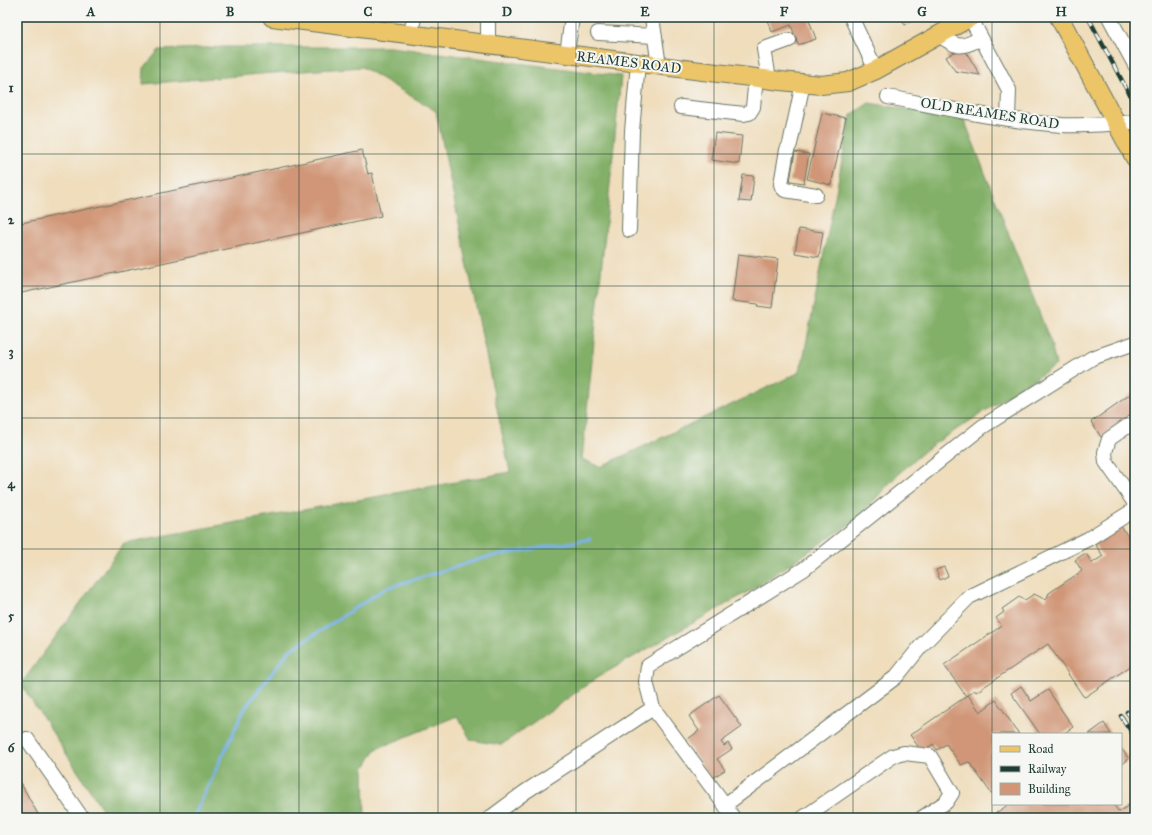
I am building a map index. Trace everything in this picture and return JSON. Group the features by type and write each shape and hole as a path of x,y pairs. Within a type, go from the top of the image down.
{"main road":[{"name":"REAMES ROAD","path":"274,17 335,21 411,35 488,45 802,83 832,84 848,82 876,70 970,17"},
{"path":"1059,17 1135,158"}],"street":[{"path":"411,35 414,17"},
{"path":"487,17 488,45"},
{"path":"568,54 572,17"},
{"path":"652,17 659,66"},
{"path":"851,17 876,70"},
{"path":"970,17 1009,90 1008,118"},
{"path":"1109,17 1135,65"},
{"path":"598,33 655,36"},
{"path":"939,35 954,46 968,45 981,38"},
{"path":"681,107 744,114 749,113 753,107 762,78 764,48 789,40"},
{"path":"629,230 632,131 638,63"},
{"path":"802,83 790,144 786,150 781,184 785,190 816,195"},
{"name":"OLD REAMES ROAD","path":"888,97 1008,118 1063,125 1135,122"},
{"path":"733,818 653,708 646,682 648,666 804,569 982,427 1092,358 1135,343"},
{"path":"724,805 896,677 921,646 969,597 1088,539 1134,510 1134,501 1106,462 1105,452 1109,439 1135,421"},
{"path":"490,818 525,792 653,708"},
{"path":"27,739 82,818"},
{"path":"803,818 893,756 904,753 930,756 952,793 946,802 922,818"}],"green space":[{"path":"225,47 391,47 621,76 582,459 600,467 798,373 803,360 851,115 869,103 964,119 1051,343 1056,365 928,448 898,474 857,519 753,589 598,677 501,745 471,740 457,716 376,749 364,769 365,818 108,818 21,684 124,543 510,472 436,111 362,67 143,84 144,68 159,50"}],"building":[{"path":"607,17 638,17 637,23 607,19"},
{"path":"767,17 808,17 816,39 798,45 791,25 772,32"},
{"path":"901,17 919,17 905,25"},
{"path":"963,47 980,75 955,71 946,57"},
{"path":"822,113 846,118 831,185 807,179"},
{"path":"715,133 742,136 739,164 711,160"},
{"path":"362,150 368,174 372,173 381,216 17,294 17,224"},
{"path":"795,152 809,154 804,183 790,181"},
{"path":"743,175 754,176 751,202 739,201"},
{"path":"799,229 823,232 819,257 795,253"},
{"path":"738,254 778,259 772,308 757,306 758,304 732,301"},
{"path":"1135,391 1135,413 1101,437 1091,422"},
{"path":"1121,526 1135,547 1135,663 1085,697 1048,644 976,692 974,690 966,696 944,665 1000,627 1001,625 996,618 1004,612 1002,609 1019,597 1025,600 1034,594 1046,600 1049,593 1082,571 1075,560 1084,554 1087,555 1092,563 1103,556 1095,544"},
{"path":"944,567 948,576 940,580 936,570"},
{"path":"1021,686 1031,701 1048,690 1073,727 1064,733 1039,733 1011,693"},
{"path":"719,695 742,727 721,742 724,746 728,743 732,749 717,759 725,770 711,779 685,741 699,731 689,716"},
{"path":"968,695 980,712 996,700 1018,733 992,733 991,793 969,762 961,765 946,744 937,750 933,744 922,752 910,735"},
{"path":"1104,723 1110,733 1090,733"},
{"path":"1122,749 1129,759 1122,764"},
{"path":"19,780 40,818 17,818 17,781"},
{"path":"1135,801 1135,818 989,818 1008,805 1114,805 1119,812"}],"waterway":[{"path":"193,818 245,708 289,651 386,588 488,557 590,539"}],"railway":[{"path":"1088,17 1135,105"},
{"path":"1127,712 1135,723"},
{"path":"1121,716 1135,737"}]}
